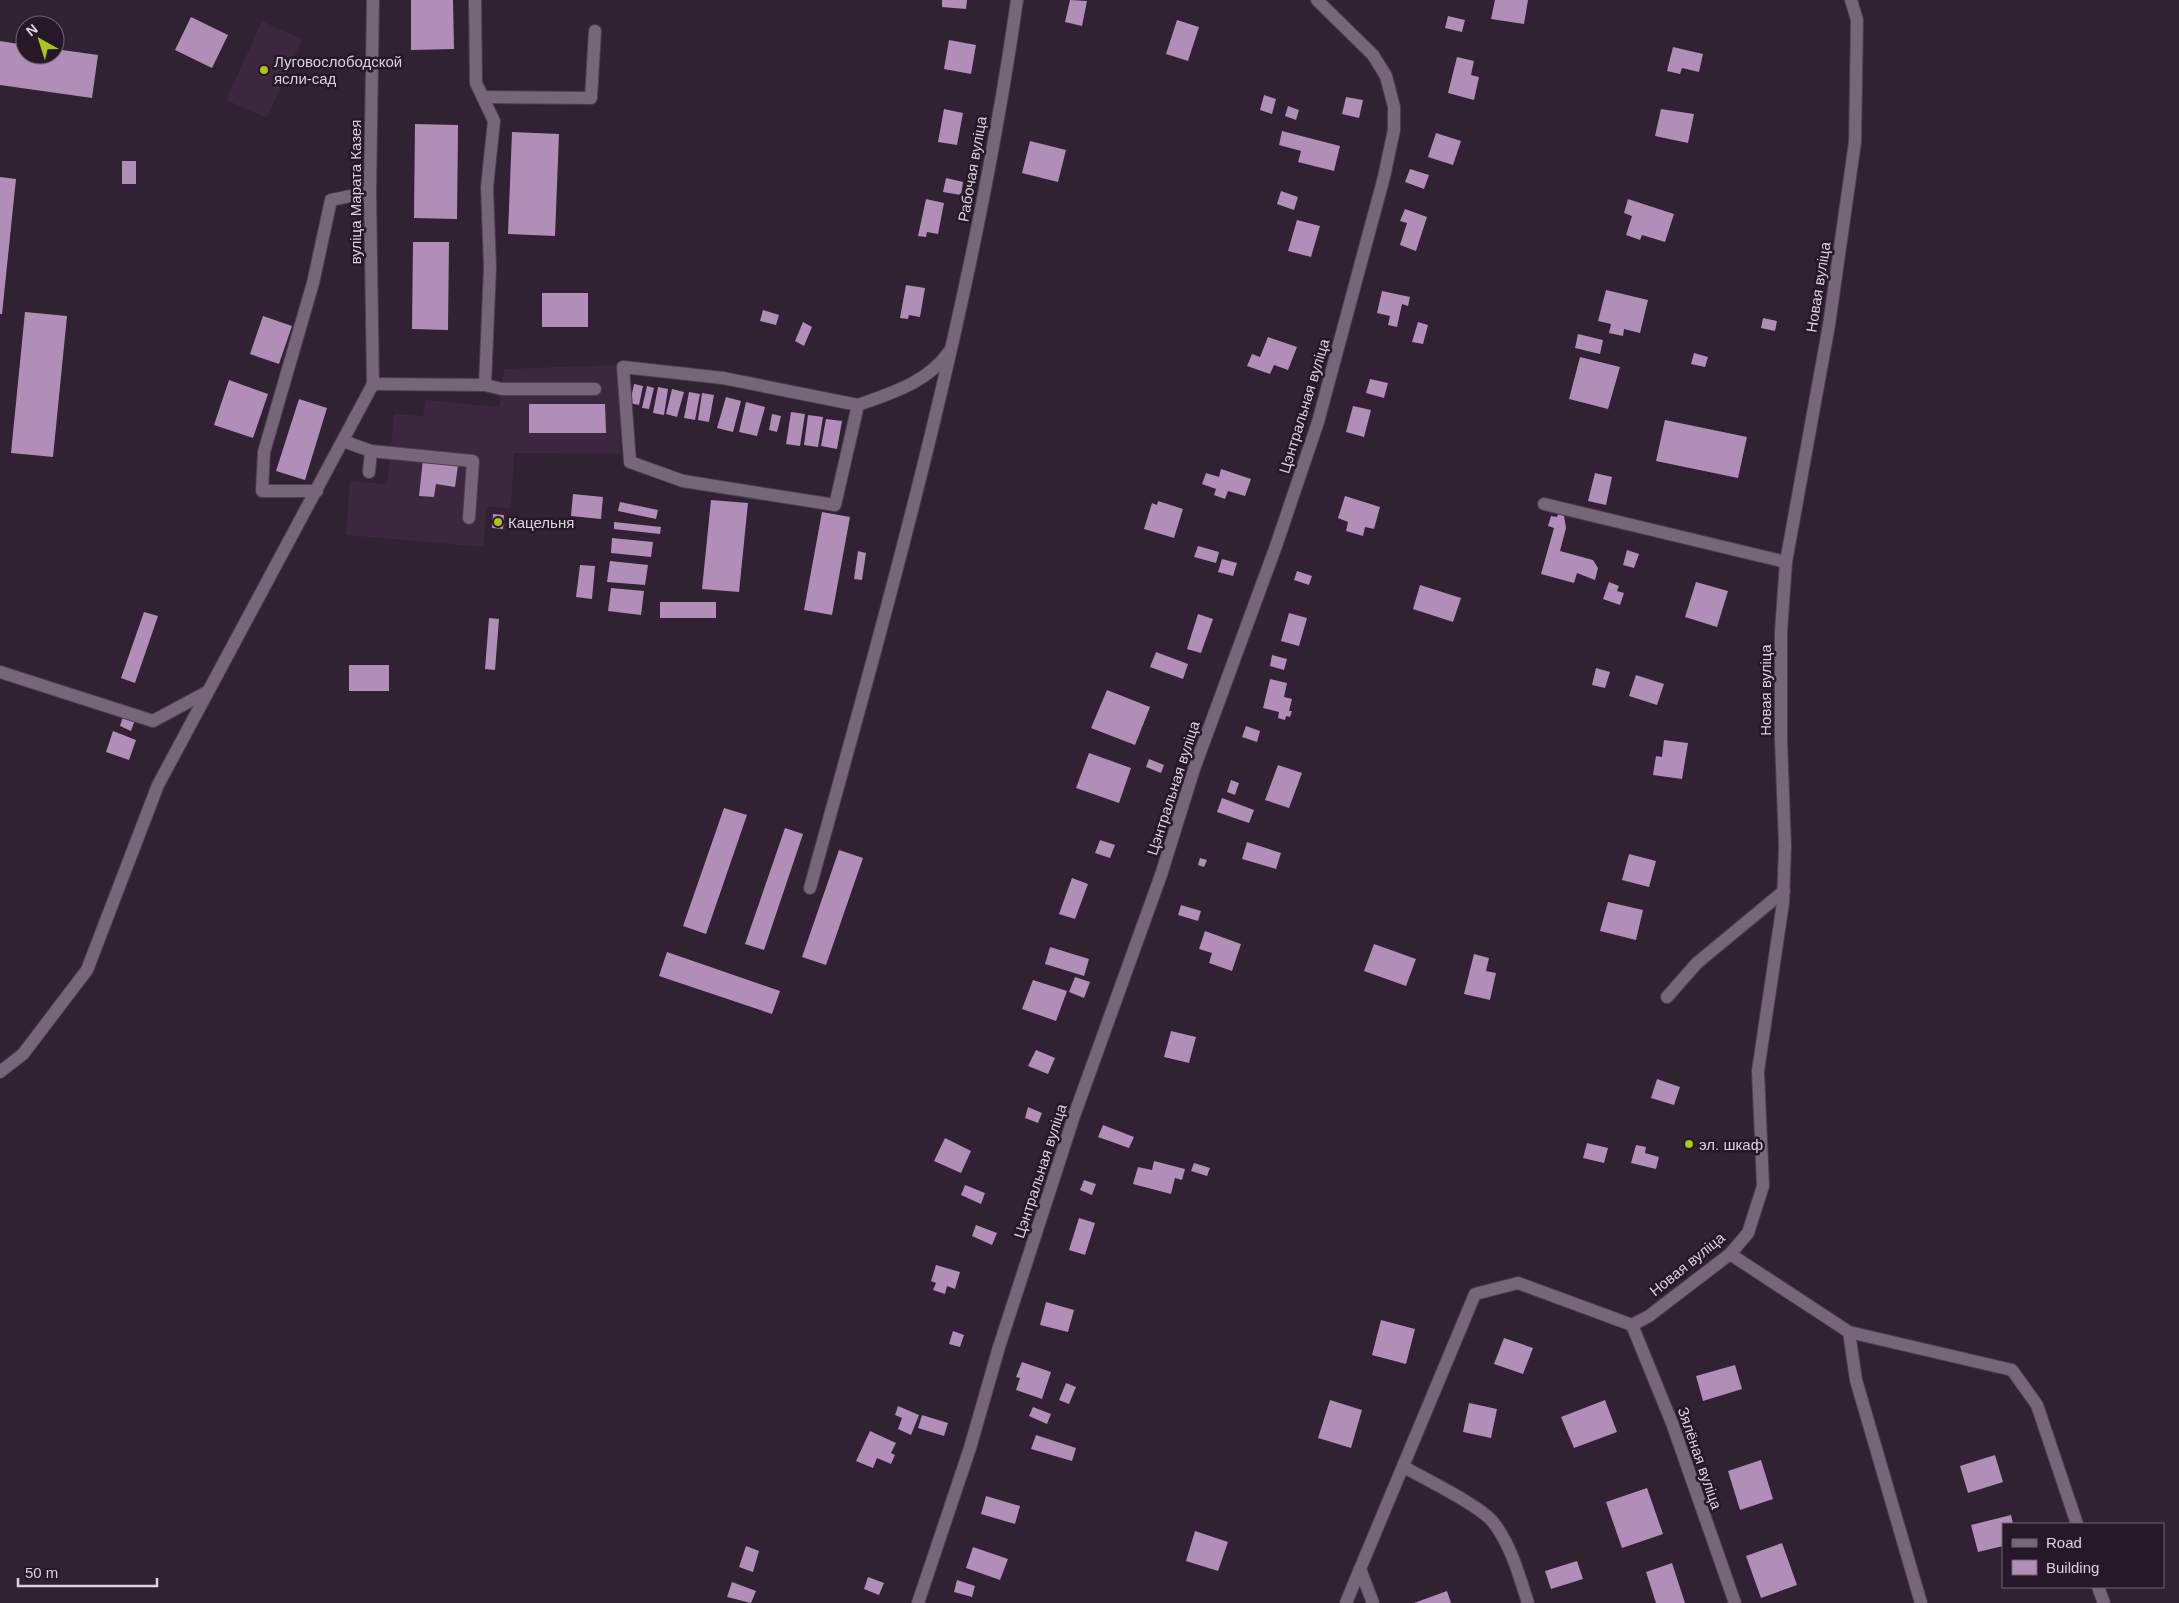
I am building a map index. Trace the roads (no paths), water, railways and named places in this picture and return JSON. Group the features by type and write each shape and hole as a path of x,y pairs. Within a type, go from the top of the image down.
{"street":[{"name":"вуліца Марата Казея","path":"372,384 370,192 373,0"},
{"path":"475,0 476,83 494,121 487,187 490,266 485,385"},
{"name":"Рабочая вуліца","path":"810,888 878,641 954,343 987,184 1017,0"},
{"name":"Цэнтральная вуліца","path":"918,1603 970,1448 1000,1347 1074,1116 1161,875 1194,769 1276,546 1318,422 1384,177 1394,130 1394,107 1386,76 1373,56 1317,0"},
{"name":"Новая вуліца","path":"1632,1325 1649,1316 1730,1254 1748,1233 1763,1186 1758,1071 1784,892 1785,846 1781,740 1781,632 1786,562 1829,324 1855,142 1857,20 1851,0"},
{"path":"483,96 591,98 595,32"},
{"path":"316,491 262,491 264,452 313,283 331,200 370,192"},
{"path":"858,405 835,505 683,481 630,462 622,367 723,378 858,405 899,391 937,368 954,343"},
{"path":"0,1072 23,1054 87,970 158,785 372,384 485,385 502,390 595,389"},
{"path":"342,441 371,451 473,461 469,518"},
{"path":"369,472 371,451"},
{"path":"1544,504 1786,562"},
{"path":"0,672 153,721 207,692"},
{"path":"1667,997 1697,963 1784,892"},
{"path":"1730,1254 1849,1332 2012,1370 2037,1405 2077,1523"},
{"path":"1346,1603 1475,1294 1518,1283 1632,1325"},
{"name":"Зялёная вуліца","path":"1632,1325 1672,1423 1735,1603"},
{"path":"1849,1332 1856,1380 1921,1603"},
{"path":"1404,1467 1467,1503 1492,1520 1512,1556 1528,1603"},
{"path":"1360,1569 1373,1603"},
{"path":"2098,1588 2104,1603"}],"place":[{"name":"Луговослободской ясли-сад","path":"264,70"},
{"name":"Кацельня","path":"498,522"},
{"name":"эл. шкаф","path":"1689,1144"}]}
